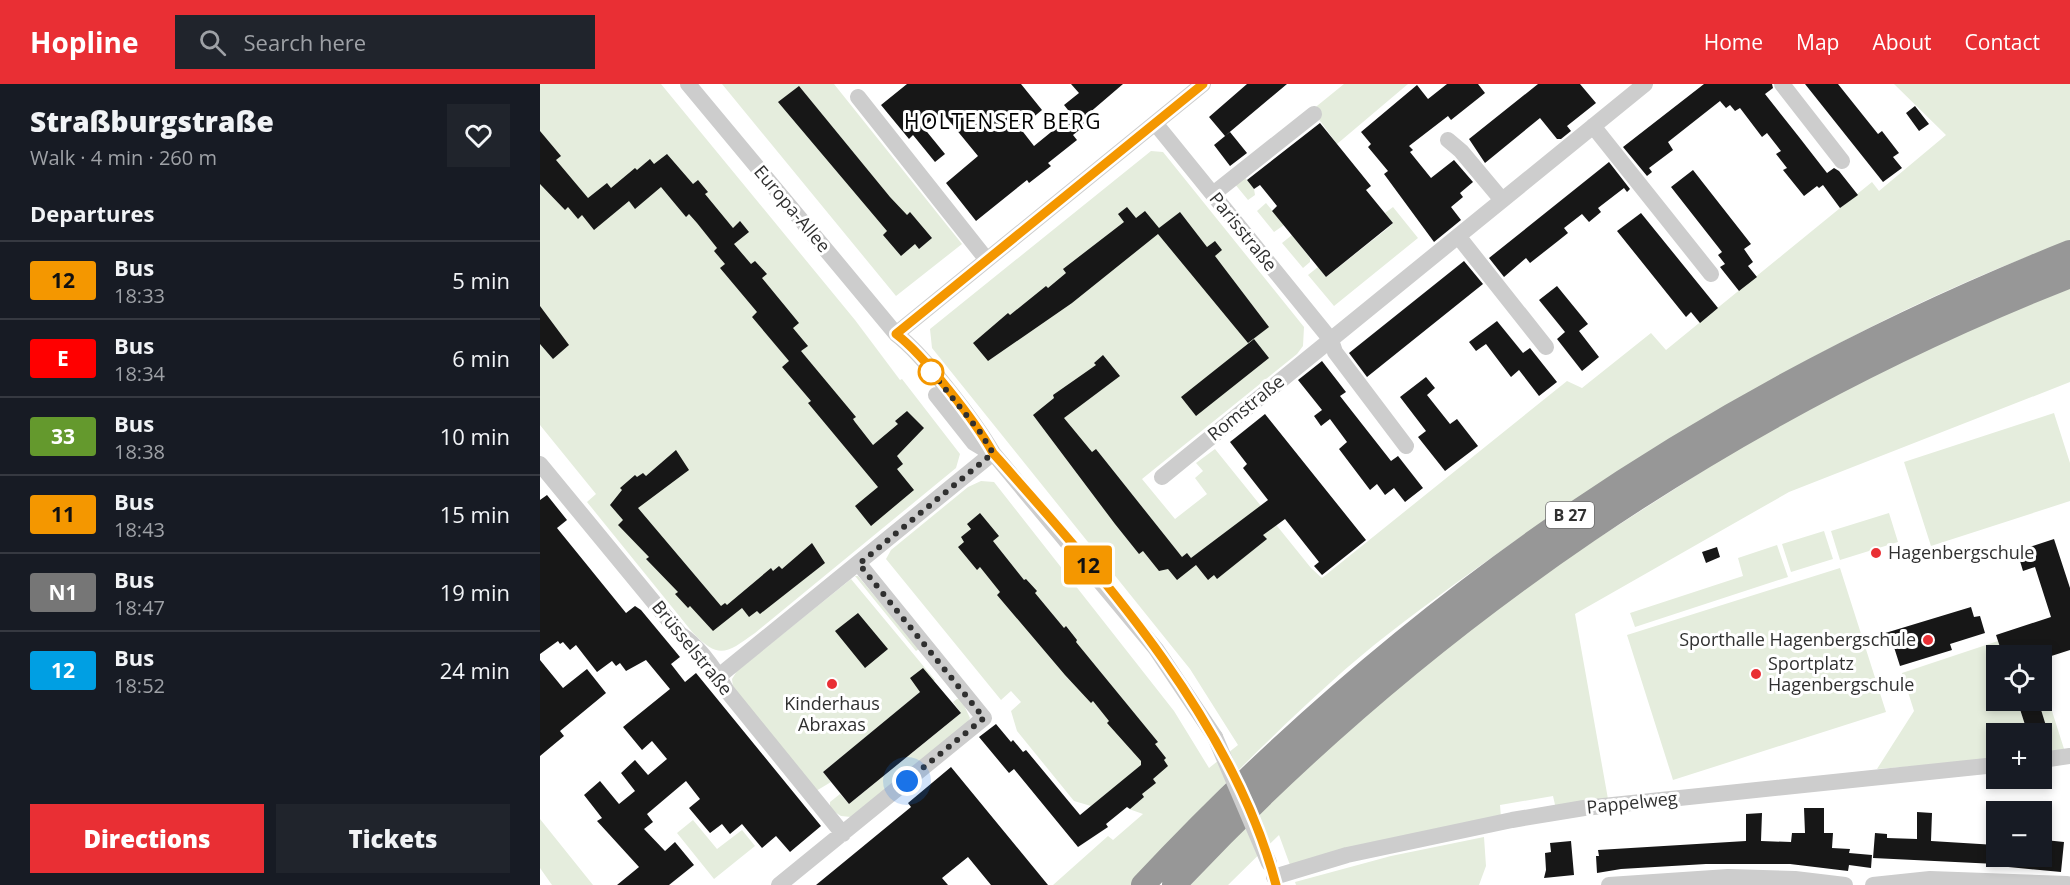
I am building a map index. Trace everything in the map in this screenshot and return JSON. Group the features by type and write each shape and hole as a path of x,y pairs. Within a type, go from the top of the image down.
{"highway":[{"name":"B 27","path":"1143,885 1265,761 1346,687 1455,598 1596,497 1719,421 1814,368 1924,314 2070,252"},
{"name":"B 27","path":"1174,885 1266,792 1368,698 1462,622 1591,527 1728,441 1844,378 1982,312 2070,276"}],"street":[{"name":"Europa-Allee","path":"688,84 896,334 913,349 980,432 993,453 1143,631 1215,737 1273,875"},
{"path":"896,334 1203,84"},
{"name":"Romstraße","path":"1162,477 1645,84"},
{"path":"1782,84 1842,161"},
{"path":"858,97 987,260"},
{"path":"1213,194 1314,114"},
{"name":"Parisstraße","path":"1155,123 1331,340"},
{"path":"1593,126 1711,274"},
{"path":"1448,140 1502,200"},
{"path":"1458,236 1546,347"},
{"path":"1331,340 1335,352 1406,446"},
{"path":"719,676 993,453"},
{"name":"Brüsselstraße","path":"540,464 680,634 719,676 727,691 843,834"},
{"path":"779,885 984,718 859,564"},
{"path":"2052,759 2070,756"},
{"name":"Pappelweg","path":"1273,875 1347,855 1512,820 1584,808 1986,766"},
{"path":"1610,885 1728,877 1795,879 1845,885"},
{"path":"1873,885 1905,883 2067,884"}],"green space":[{"path":"540,84 661,84 855,320 960,454 956,468 755,633 730,649 723,651 710,647 693,633 587,502 596,494 540,425"},
{"path":"722,84 834,84 962,244 896,296"},
{"path":"1344,84 1408,84 1337,144 1312,110"},
{"path":"1894,84 2070,84 2070,241 1980,276 1849,338 1722,408 1618,472 1485,562 1359,657 1304,707 1203,806 1132,885 1053,885 1108,836 1113,840 1143,814 1129,809 1112,789 1091,806 1074,801 1017,731 1011,711 1021,702 1011,691 1001,700 886,559 891,550 968,487 981,481 994,482 1174,711 1209,768 1238,745 1190,669 932,348 930,329 1151,151 1163,152 1304,327 1303,346 1297,354 1142,479 1175,519 1207,494 1195,478 1203,471 1196,463 1215,449 1311,568 1322,578 1567,381 1582,388 1651,333 1666,350 1872,182 1879,191 1946,135"},
{"path":"1244,176 1254,189 1255,195 1248,200 1234,183"},
{"path":"1266,203 1284,225 1274,232 1257,211"},
{"path":"1393,207 1418,238 1334,306 1308,275 1318,267 1326,277 1388,228 1393,223 1385,213"},
{"path":"1292,235 1310,258 1310,262 1303,268 1282,243"},
{"path":"2070,288 2070,382 1789,492 1575,614 1608,799 1556,809 1553,796 1500,805 1501,818 1290,865 1279,835 1228,885 1190,885 1235,836 1381,700 1545,572 1753,439 1880,371 1972,327"},
{"path":"2054,413 2070,463 2070,501 1931,546 1904,462"},
{"path":"1889,513 1898,542 1840,560 1831,531"},
{"path":"1824,531 1833,559 1791,572 1782,544"},
{"path":"1777,545 1788,577 1635,627 1630,613 1743,576 1738,558"},
{"name":"Sportplatz Hagenbergschule","path":"1840,568 1886,712 1673,780 1627,635"},
{"path":"855,576 858,576 919,649 916,651"},
{"name":"Kinderhaus Abraxas","path":"851,579 935,680 823,772 831,782 816,791 733,687 732,679 737,671"},
{"path":"1998,641 1999,645 1986,645"},
{"path":"1986,645 1986,711 2020,711 2025,723 1986,723 1986,761 1877,769 1914,711 1902,673"},
{"path":"961,699 970,718 967,723 851,817 841,816 830,809 830,802 840,794 849,804 961,713 953,702"},
{"path":"2041,711 2052,711 2065,752 2052,754 2052,723 2045,723"},
{"path":"540,819 593,885 552,885 540,868"},
{"path":"693,820 717,849 742,830 755,846 714,879 677,833"},
{"path":"1484,837 1486,866 1479,885 1296,885 1295,882 1391,856"}],"building":[{"path":"907,84 1021,84 1042,110 1020,128 1034,146 1072,115 1064,105 1079,93 1071,84 1123,84 1088,114 1093,119 1073,135 1077,140 1048,163 1051,166 1029,183 1027,180 976,221 946,183 978,156 942,112 923,127 945,154 935,162 913,135 909,139 881,105"},
{"path":"1247,84 1287,84 1225,136 1209,117"},
{"path":"1447,84 1478,84 1485,93 1451,120 1448,116 1409,146 1413,150 1410,152 1431,178 1454,160 1473,182 1460,193 1463,197 1451,207 1461,220 1434,242 1384,174 1388,171 1368,147 1371,144 1361,132 1417,85 1428,99"},
{"path":"1538,84 1580,84 1596,103 1567,126 1571,131 1561,139 1557,139 1540,118 1485,163 1469,139"},
{"path":"1704,84 1772,84 1773,88 1765,94 1827,173 1834,168 1839,171 1858,195 1840,208 1823,185 1819,188 1817,186 1804,196 1783,170 1787,168 1776,154 1781,151 1767,133 1762,137 1740,108 1735,111 1730,105 1726,108 1720,101 1668,142 1673,150 1649,168 1652,172 1647,176 1623,147"},
{"path":"1805,84 1838,84 1878,134 1882,131 1899,153 1893,157 1902,168 1883,182"},
{"path":"799,86 890,197 907,215 910,212 932,238 919,249 915,244 901,256 883,235 887,231 778,102"},
{"path":"1915,106 1929,124 1919,131 1906,113"},
{"path":"1320,123 1371,186 1366,190 1393,223 1326,277 1272,211 1277,206 1260,185 1254,189 1247,180"},
{"path":"540,131 561,156 556,160 588,198 607,183 611,188 650,159 654,164 667,154 693,184 698,180 708,192 705,194 733,228 740,221 749,232 734,244 751,264 755,261 767,274 762,278 799,323 793,328 808,346 801,351 856,417 853,419 873,445 898,424 895,421 907,411 924,428 897,456 903,464 897,469 914,490 871,526 855,506 878,487 808,403 811,401 782,367 789,361 752,317 757,312 720,268 725,264 714,251 717,248 697,223 689,214 686,217 661,187 635,209 629,201 594,230 582,215 578,219 568,207 565,210 540,184"},
{"path":"1230,132 1247,153 1230,166 1214,145"},
{"path":"1609,162 1630,189 1627,192 1624,188 1598,208 1601,212 1589,222 1582,214 1564,228 1568,233 1530,263 1526,258 1504,277 1489,258"},
{"path":"1693,170 1751,244 1744,249 1753,262 1748,266 1757,277 1739,291 1720,267 1725,264 1718,255 1722,252 1671,187"},
{"path":"1127,207 1136,218 1145,211 1159,228 1180,212 1207,247 1215,241 1222,250 1215,256 1269,327 1248,343 1158,234 1072,303 988,361 973,343 1008,313 1010,315 1046,286 1048,288 1066,273 1063,269 1124,222 1118,214"},
{"path":"1641,213 1718,308 1700,323 1691,312 1686,317 1617,231"},
{"path":"1464,261 1483,284 1367,377 1349,353"},
{"path":"1557,286 1588,324 1579,331 1599,357 1582,371 1557,339 1565,332 1539,300"},
{"path":"540,306 569,345 553,359 540,344"},
{"path":"1497,321 1523,353 1530,348 1557,382 1539,396 1519,370 1511,377 1486,344 1476,351 1469,342"},
{"path":"1254,339 1269,358 1196,416 1181,397"},
{"path":"1103,355 1120,376 1064,418 1092,452 1096,449 1182,557 1187,553 1191,558 1268,500 1243,468 1247,464 1230,442 1265,414 1366,540 1322,575 1314,566 1319,562 1285,519 1263,535 1267,539 1217,579 1214,575 1208,580 1196,565 1177,580 1168,569 1159,571 1143,551 1139,554 1033,415 1054,398 1053,395 1096,365 1094,363"},
{"path":"1322,361 1346,392 1340,396 1391,461 1398,456 1423,488 1405,502 1394,488 1385,495 1377,484 1370,490 1339,449 1347,442 1330,419 1321,426 1314,416 1322,410 1298,380"},
{"path":"1426,377 1435,388 1427,395 1450,424 1457,419 1478,446 1445,471 1418,437 1426,431 1400,397"},
{"path":"676,450 689,470 638,508 721,606 725,603 727,605 771,568 773,571 779,566 782,569 812,543 825,563 760,614 757,611 749,617 742,608 713,631 690,606 688,608 675,594 678,592 646,559 649,557 618,525 623,520 610,505 622,490 620,488 635,475 637,477 643,473 646,476"},
{"path":"547,495 567,520 557,528 626,613 635,606 641,610 680,657 671,664 685,682 696,673 821,826 790,852 776,836 762,848 742,824 730,834 722,824 710,833 689,808 700,799 686,781 647,814 653,822 644,829 665,851 675,842 694,865 669,885 617,885 639,867 597,821 602,818 584,795 600,781 619,804 635,791 621,773 635,760 648,775 667,759 652,741 642,750 623,727 670,689 646,660 626,671 620,663 616,666 612,661 597,672 576,645 570,650 563,642 560,644 558,641 540,654 540,500"},
{"path":"980,513 999,536 993,541 1024,580 1026,579 1037,591 1035,593 1064,628 1066,626 1077,640 1076,642 1158,742 1155,744 1166,758 1164,760 1168,766 1153,779 1156,783 1142,794 1144,797 1130,809 1127,807 1106,824 1108,827 1078,847 1014,769 1009,773 979,737 996,724 1011,742 1013,740 1023,752 1026,750 1080,815 1141,765 1141,761 1107,723 1109,721 1093,701 1091,703 1065,675 997,595 1000,592 980,567 977,570 958,547 964,542 961,537 971,529 967,524"},
{"path":"2054,539 2070,588 2070,650 2052,656 2052,645 1999,645 1996,635 2051,617 2035,567 2023,571 2017,551"},
{"path":"1717,547 1720,557 1706,563 1702,552"},
{"name":"Sporthalle Hagenbergschule","path":"1971,607 1974,617 1980,616 1985,633 1950,644 1952,650 1900,666 1893,644 1886,647 1882,634"},
{"path":"858,613 888,649 865,668 835,631"},
{"path":"540,660 563,688 587,669 606,693 560,731 564,736 540,756"},
{"path":"923,668 961,713 849,804 823,772 920,692 910,678"},
{"path":"2021,711 2041,711 2045,723 2024,723"},
{"path":"951,767 1048,885 991,885 968,857 942,878 948,885 816,885 911,807 908,803"},
{"path":"1804,808 1824,808 1824,833 1833,833 1832,848 1850,849 1849,853 1872,855 1871,868 1849,865 1848,871 1790,864 1706,864 1621,869 1597,873 1598,850 1746,841 1746,814 1762,813 1761,841 1791,842 1792,833 1805,833"},
{"path":"1917,812 1932,813 1931,841 1986,844 1986,864 1873,858 1875,833 1887,834 1887,838 1917,839"},
{"path":"1571,841 1574,875 1544,878 1545,853 1551,852 1550,843"},
{"path":"2052,841 2064,842 2061,872 2008,867 2052,867"}],"bus line":[{"name":"12","path":"1203,84 896,334 913,349 980,432 993,453 1156,649 1215,737 1253,820 1276,885"}],"place":[{"name":"Hagenbergschule","path":"1876,553"},
{"name":"Sporthalle Hagenbergschule","path":"1928,640"},
{"name":"Sportplatz Hagenbergschule","path":"1756,674"},
{"name":"Kinderhaus Abraxas","path":"832,684"}],"district":[{"name":"HOLTENSER BERG","path":"1003,122"}],"route":[{"path":"907,781 984,718 859,564 993,453 980,432 930,370 931,372"}]}
